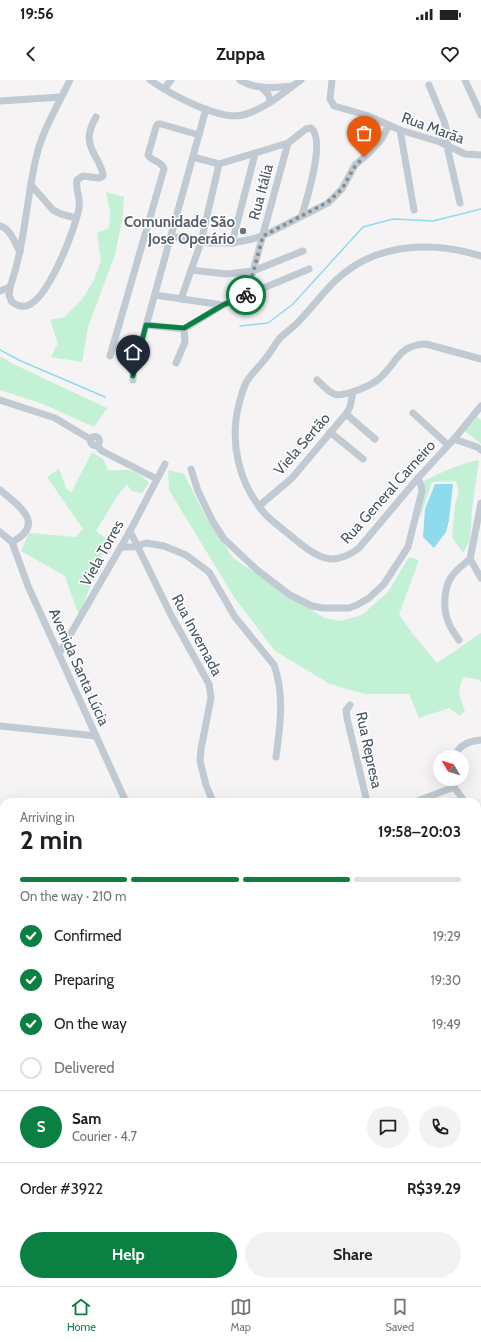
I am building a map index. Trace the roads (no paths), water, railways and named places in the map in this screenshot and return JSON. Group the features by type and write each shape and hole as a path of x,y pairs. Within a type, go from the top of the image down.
{"street":[{"path":"70,80 39,146 18,266 10,287 10,299 15,304 27,306 37,299 50,281 58,265 76,218 80,203 76,186 78,179 83,176 99,178 102,176 100,166 89,144 89,133 96,117"},
{"path":"150,80 164,89 206,109 231,116 237,116 254,110 270,102 300,80"},
{"path":"164,89 171,80"},
{"path":"240,80 252,86 277,88 292,86"},
{"name":"Rua Marãa","path":"332,80 330,99 334,106 366,115 400,130 448,145 465,154 481,155"},
{"path":"465,80 481,115"},
{"path":"429,85 438,103 444,121 448,145 448,156 460,203"},
{"path":"261,87 268,94 270,102"},
{"path":"0,101 62,97"},
{"path":"132,380 206,109"},
{"path":"110,356 163,172 164,167 151,159 148,155 158,124 199,135"},
{"path":"171,236 213,244 247,241 263,236 328,202 342,189 355,166 381,140 389,125"},
{"path":"193,157 219,164 288,143 308,128 311,128 316,136 317,149 302,215"},
{"path":"400,130 414,210"},
{"name":"Rua Itália","path":"247,295 252,271 288,143"},
{"path":"232,243 255,154"},
{"path":"181,299 201,242 219,164"},
{"path":"31,185 53,210 76,218"},
{"path":"0,226 8,230 20,252"},
{"name":"Rua General Carneiro","path":"481,256 460,250 433,247 407,248 374,256 360,262 342,274 323,293 301,319 280,338 246,382 235,423 234,438 236,456 247,486 266,515 304,547 317,555 334,560 350,555 359,548 481,406"},
{"path":"192,270 227,274 252,271 303,251"},
{"path":"146,325 184,328 223,305 309,269"},
{"path":"0,291 10,287"},
{"path":"155,295 223,305"},
{"path":"176,363 185,342 184,328"},
{"path":"317,380 337,395 353,392 369,386 380,378 401,353 408,347 417,344 426,344 481,359"},
{"name":"Viela Sertão","path":"259,506 292,478 346,414 350,407 353,392"},
{"path":"0,400 55,418 90,439 94,436 98,438 99,442 96,446 102,451 157,479"},
{"path":"346,414 375,439"},
{"name":"Rua General Carneiro","path":"413,414 448,445"},
{"path":"330,432 363,459"},
{"path":"454,439 477,447 481,450"},
{"name":"Viela Torres","path":"59,654 130,531 165,464"},
{"path":"191,469 198,491 213,522 224,539 256,569 290,595 312,606 323,608 348,608 357,605 369,598 384,584 408,547 422,491 418,478"},
{"path":"0,490 23,510 29,521 25,532 20,538 12,542 0,532"},
{"path":"481,504 470,559 481,578"},
{"name":"Rua Invernada","path":"130,531 171,615 209,684 211,698 200,761 206,785 211,798"},
{"name":"Avenida Santa Lúcia","path":"12,542 28,586 124,798"},
{"path":"121,547 154,544 186,555 209,572 228,606 274,665 278,675 281,702 276,758"},
{"path":"459,640 447,621 447,587 450,578 458,568 470,559"},
{"name":"Rua Represa","path":"350,705 346,710 346,718 366,798"},
{"path":"0,726 96,736"},
{"path":"459,750 472,741 481,740"},
{"path":"425,798 454,787 462,798"}],"water":[{"path":"435,484 453,484 449,520 446,532 434,548 423,537 425,509"}],"waterway":[{"path":"240,326 268,323 293,304 363,227 393,219 433,221 481,209"},
{"path":"0,350 21,361 105,397"}],"place":[{"name":"Comunidade São Jose Operário","path":"243,231"}]}
